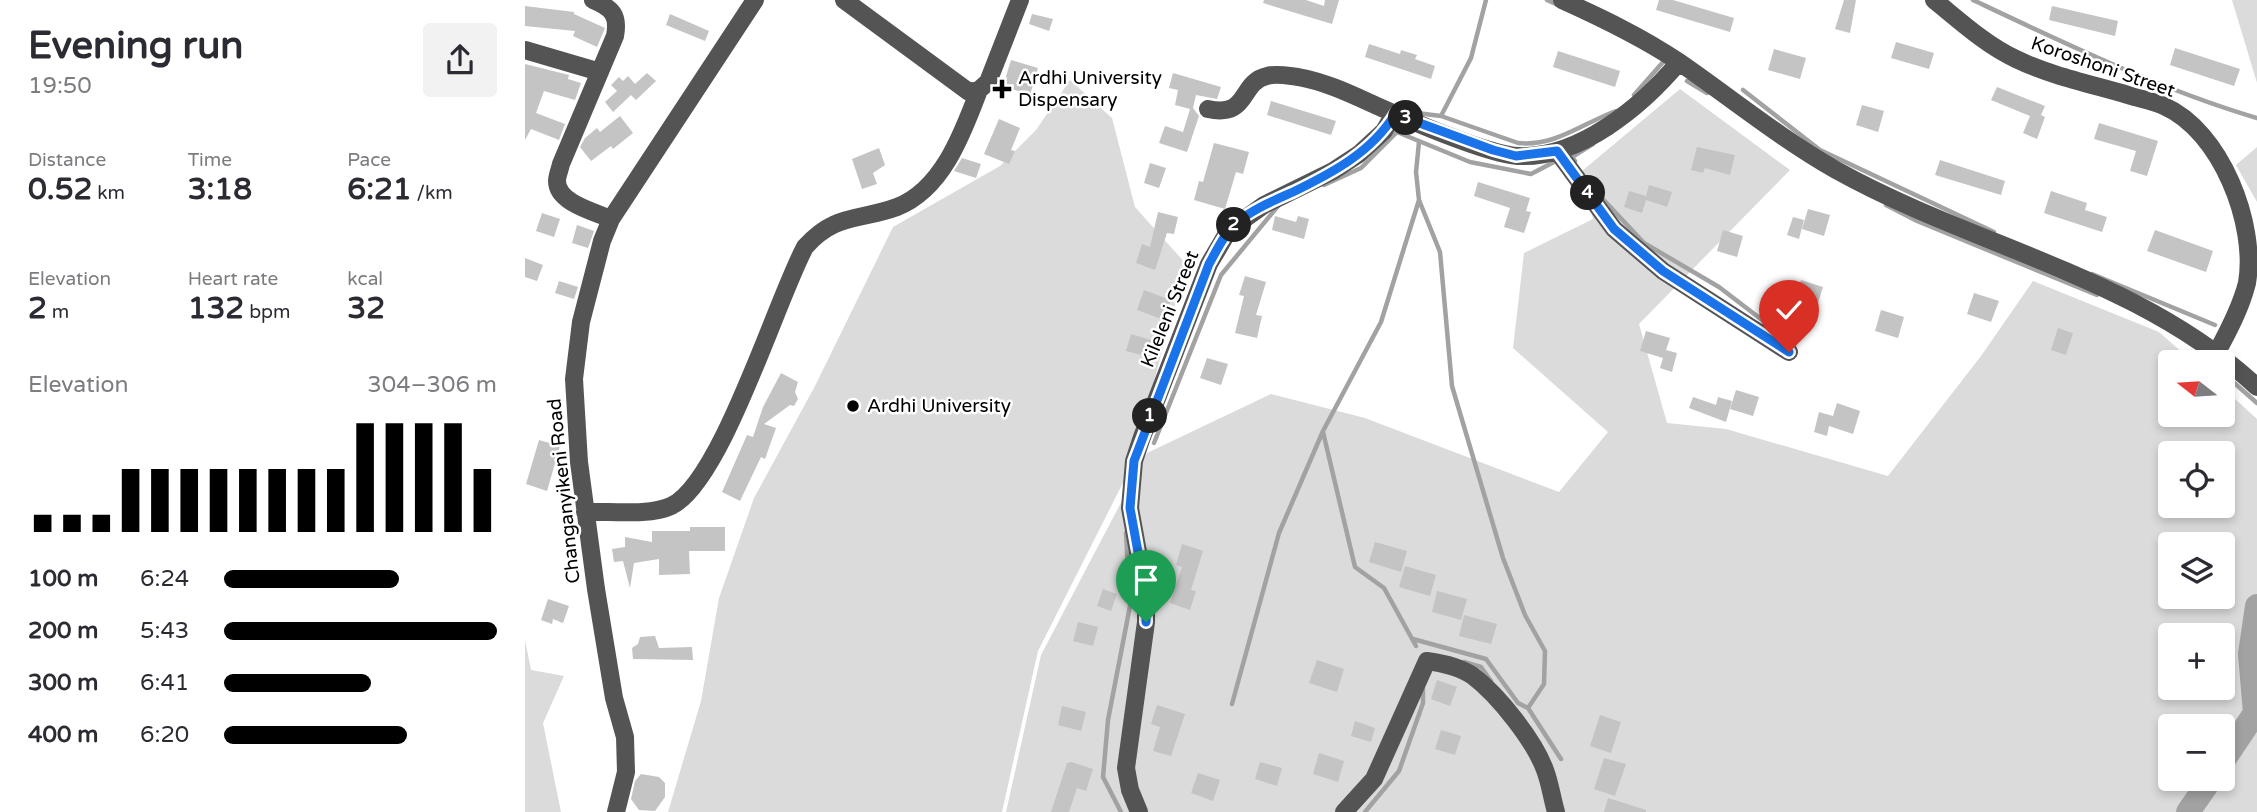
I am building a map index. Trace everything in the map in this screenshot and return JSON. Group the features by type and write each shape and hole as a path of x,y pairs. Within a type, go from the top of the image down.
{"street":[{"path":"593,0 613,10 618,22 561,164 557,181 560,191 573,203 611,219"},
{"name":"Changanyikeni Road","path":"616,812 626,772 625,737 614,698 585,512 575,415 575,365 589,289 611,219 755,0"},
{"path":"844,0 969,92 979,90"},
{"path":"585,512 653,511 669,508 691,491 712,458 742,396 805,247 818,232 836,222 899,206 922,191 952,153 979,90 988,82 1020,0"},
{"path":"1562,0 1608,21 1679,62 1755,118 1843,173 1960,230 2126,298 2169,320 2214,350"},
{"name":"Koroshoni Street","path":"1934,0 1975,33 2015,59 2048,72 2165,106 2189,123 2215,150 2242,203 2250,247 2247,283 2218,350"},
{"path":"525,50 600,72"},
{"path":"1208,109 1219,112 1232,110 1240,104 1256,81 1265,76 1300,78 1343,90 1395,114 1516,156 1557,151 1577,143 1635,109 1679,62"},
{"name":"Kileleni Street","path":"1139,812 1130,790 1126,768 1146,622 1146,596 1130,508 1134,461 1142,437 1209,264 1229,230 1264,205 1359,154 1384,131 1395,114"},
{"path":"1557,151 1614,229 1653,262 1716,307 1789,352"},
{"path":"2235,368 2257,387"},
{"path":"1344,812 1374,779 1427,662 1458,669 1472,676 1491,693 1524,734 1545,769 1556,812"}],"shaded area":[{"path":"2232,0 2257,0 2257,83"},
{"path":"1070,80 1112,118 1135,207 1187,265 1134,461 1038,651 1002,812 668,812 701,701 719,598 754,498 815,386 893,227 1000,166 1036,130"},
{"path":"1680,89 1790,170 1639,324 1667,423 1726,429 1888,476 1981,356 2033,281 2159,332 2179,350 2158,350 2158,427 2235,427 2235,399 2257,419 2257,812 1006,812 1041,655 1147,453 1271,394 1365,418 1559,492 1608,432 1513,348 1524,253 1593,219 1582,171"},
{"path":"2257,147 2257,202 2236,165"},
{"path":"525,640 531,670 564,676 543,723 561,812 525,812"}],"building":[{"path":"1264,0 1306,0 1324,6 1325,0 1339,0 1332,24 1263,3"},
{"path":"1659,0 1673,0 1734,18 1730,32 1656,10"},
{"path":"1844,0 1856,0 1850,33 1835,29"},
{"path":"525,6 574,12 605,28 597,47 573,36 575,31 525,26"},
{"path":"2052,6 2118,21 2115,36 2049,20"},
{"path":"670,14 709,31 705,41 666,25"},
{"path":"1032,14 1053,19 1049,31 1029,24"},
{"path":"1896,42 1934,53 1929,69 1891,58"},
{"path":"1369,44 1400,54 1401,50 1417,55 1415,59 1435,66 1431,79 1365,57"},
{"path":"2175,48 2240,69 2234,86 2170,65"},
{"path":"1774,49 1806,58 1800,79 1768,70"},
{"path":"1558,51 1620,71 1615,87 1553,67"},
{"path":"1011,60 1038,68 1030,95 1003,86"},
{"path":"525,64 569,75 568,79 581,83 575,100 544,91 536,113 565,124 559,140 531,129 525,140"},
{"path":"647,73 656,81 636,100 631,95 613,112 605,102 617,91 611,85 619,77 623,81 628,76 635,84"},
{"path":"1173,73 1221,87 1217,99 1196,95 1193,108 1199,116 1187,152 1159,143 1165,126 1183,132 1190,109 1175,105 1178,90 1169,88"},
{"path":"1997,87 2045,106 2041,115 2045,117 2037,139 2023,133 2030,116 1991,100"},
{"path":"1271,101 1336,121 1331,135 1267,115"},
{"path":"1862,105 1884,111 1878,132 1856,125"},
{"path":"620,116 633,133 613,149 611,146 591,161 580,147 585,138 597,128 600,132"},
{"path":"999,119 1020,128 1011,150 1015,151 1009,164 984,154"},
{"path":"2099,123 2158,141 2147,176 2130,171 2136,151 2094,139"},
{"path":"1214,143 1249,152 1243,174 1236,172 1225,209 1194,200 1199,181 1203,182"},
{"path":"1697,147 1735,155 1730,175 1705,168 1703,173 1691,170"},
{"path":"879,148 885,165 873,173 877,184 862,189 852,159"},
{"path":"962,158 981,164 976,178 954,171"},
{"path":"1940,160 2005,181 2001,195 1935,175"},
{"path":"1150,163 1166,168 1159,188 1144,183"},
{"path":"1478,182 1530,198 1526,211 1531,212 1524,233 1504,227 1510,208 1474,196"},
{"path":"1649,185 1672,192 1667,207 1646,200 1642,213 1624,207 1629,191 1646,196"},
{"path":"2051,191 2087,203 2085,210 2107,217 2102,232 2044,213"},
{"path":"1808,209 1830,215 1824,236 1802,229"},
{"path":"1158,212 1178,217 1174,234 1167,233 1155,270 1136,263 1142,244 1150,247"},
{"path":"542,213 560,219 554,237 536,231"},
{"path":"1275,216 1296,222 1298,216 1309,219 1304,239 1272,230"},
{"path":"1793,217 1804,220 1799,239 1787,235"},
{"path":"577,225 594,231 588,248 572,243"},
{"path":"1723,230 1743,236 1737,257 1717,251"},
{"path":"2155,230 2213,251 2206,272 2147,251"},
{"path":"525,258 543,265 537,281 525,277"},
{"path":"1245,276 1266,282 1256,315 1262,316 1257,338 1235,333 1244,296 1239,295"},
{"path":"1801,280 1823,287 1816,309 1794,302"},
{"path":"559,281 578,287 574,299 555,293"},
{"path":"1144,290 1171,300 1164,320 1137,310"},
{"path":"1974,293 1999,301 1991,322 1967,314"},
{"path":"1881,310 1904,317 1898,338 1875,331"},
{"path":"2058,328 2073,333 2066,355 2051,350"},
{"path":"1646,331 1670,338 1666,350 1677,353 1672,372 1660,368 1663,358 1640,351"},
{"path":"1131,334 1154,341 1149,357 1126,351"},
{"path":"1207,358 1228,364 1221,385 1200,378"},
{"path":"781,373 798,382 795,392 798,399 794,406 790,405 764,424 776,428 765,459 761,457 740,501 722,492 747,435 753,437 763,407"},
{"path":"1736,390 1759,397 1753,416 1730,409"},
{"path":"1693,397 1716,405 1718,397 1732,401 1726,422 1689,408"},
{"path":"1837,403 1860,411 1853,434 1829,426 1827,436 1814,432 1819,412 1833,416"},
{"path":"539,440 560,446 547,491 526,484"},
{"path":"690,527 725,527 725,551 689,551 690,574 659,575 659,559 634,563 630,588 623,561 614,562 612,549 625,547 625,537 652,542 652,531 690,531"},
{"path":"1375,542 1407,551 1401,572 1369,562"},
{"path":"1182,544 1203,551 1191,590 1196,591 1190,610 1170,603 1182,567 1176,565"},
{"path":"1405,566 1436,575 1430,596 1399,587"},
{"path":"1103,589 1117,594 1111,611 1097,606"},
{"path":"1437,591 1467,599 1461,620 1432,612"},
{"path":"548,599 569,606 563,623 553,619 552,624 541,620"},
{"path":"1464,615 1497,624 1491,644 1459,636"},
{"path":"1078,622 1098,627 1093,646 1073,641"},
{"path":"655,636 659,648 692,647 693,660 633,659 632,648 638,644 640,637"},
{"path":"1317,660 1344,669 1337,692 1309,683"},
{"path":"1437,680 1457,687 1450,706 1431,699"},
{"path":"1157,705 1185,714 1171,756 1153,751 1160,727 1151,724"},
{"path":"1062,706 1086,712 1081,731 1058,725"},
{"path":"1600,715 1621,722 1611,753 1590,746"},
{"path":"1355,721 1375,728 1371,742 1351,736"},
{"path":"1441,730 1461,736 1455,755 1435,749"},
{"path":"1319,753 1344,761 1338,782 1313,774"},
{"path":"1604,758 1626,764 1615,796 1594,789"},
{"path":"1260,762 1282,768 1277,786 1255,779"},
{"path":"1067,763 1093,769 1086,791 1077,788 1069,812 1051,812"},
{"path":"1198,773 1220,780 1213,801 1191,793"},
{"path":"641,774 659,777 665,783 665,797 655,811 639,810 631,799 635,781"},
{"path":"1608,798 1646,810 1646,812 1604,812"}],"waterway":[{"path":"1441,116 1471,58 1486,0"},
{"path":"1547,0 1558,5"},
{"path":"1973,0 2149,80 2257,118"},
{"path":"1634,95 1664,61"},
{"path":"1687,81 1707,93"},
{"path":"1743,90 1820,150 1994,232"},
{"path":"1409,112 1441,116 1518,143 1531,143 1557,138 1616,111"},
{"path":"1324,185 1361,168 1397,132 1470,162 1531,174 1554,162"},
{"path":"1232,704 1279,533 1323,431 1381,322 1419,200 1416,172 1419,142"},
{"path":"1575,161 1572,157 1593,144"},
{"path":"1600,196 1644,243 1719,287 1787,339"},
{"path":"1419,200 1440,252 1452,386 1503,558 1525,615 1545,651 1544,684 1528,708"},
{"path":"1886,205 1917,221 2097,295"},
{"path":"1154,443 1221,275 1278,206"},
{"path":"2092,274 2215,325"},
{"path":"2235,384 2257,403"},
{"path":"1323,432 1355,567 1384,588 1416,646"},
{"path":"1121,812 1103,777 1108,720 1130,606 1126,533"},
{"path":"2235,743 2255,713 2250,654 2257,606"},
{"path":"1413,639 1486,659 1518,703 1528,708 1561,759"},
{"path":"1464,662 1481,667 1491,681"},
{"path":"1365,812 1399,771 1423,703 1423,689"},
{"path":"2188,812 2203,791"}],"place":[{"name":"Ardhi University Dispensary","path":"1002,89"},
{"name":"Ardhi University","path":"853,406"}],"route":[{"path":"1146,622 1146,596 1130,508 1134,461 1209,264 1222,240 1237,223 1264,205 1293,192 1359,154 1384,131 1395,114 1516,156 1557,151 1614,229 1663,271 1789,352"}]}
